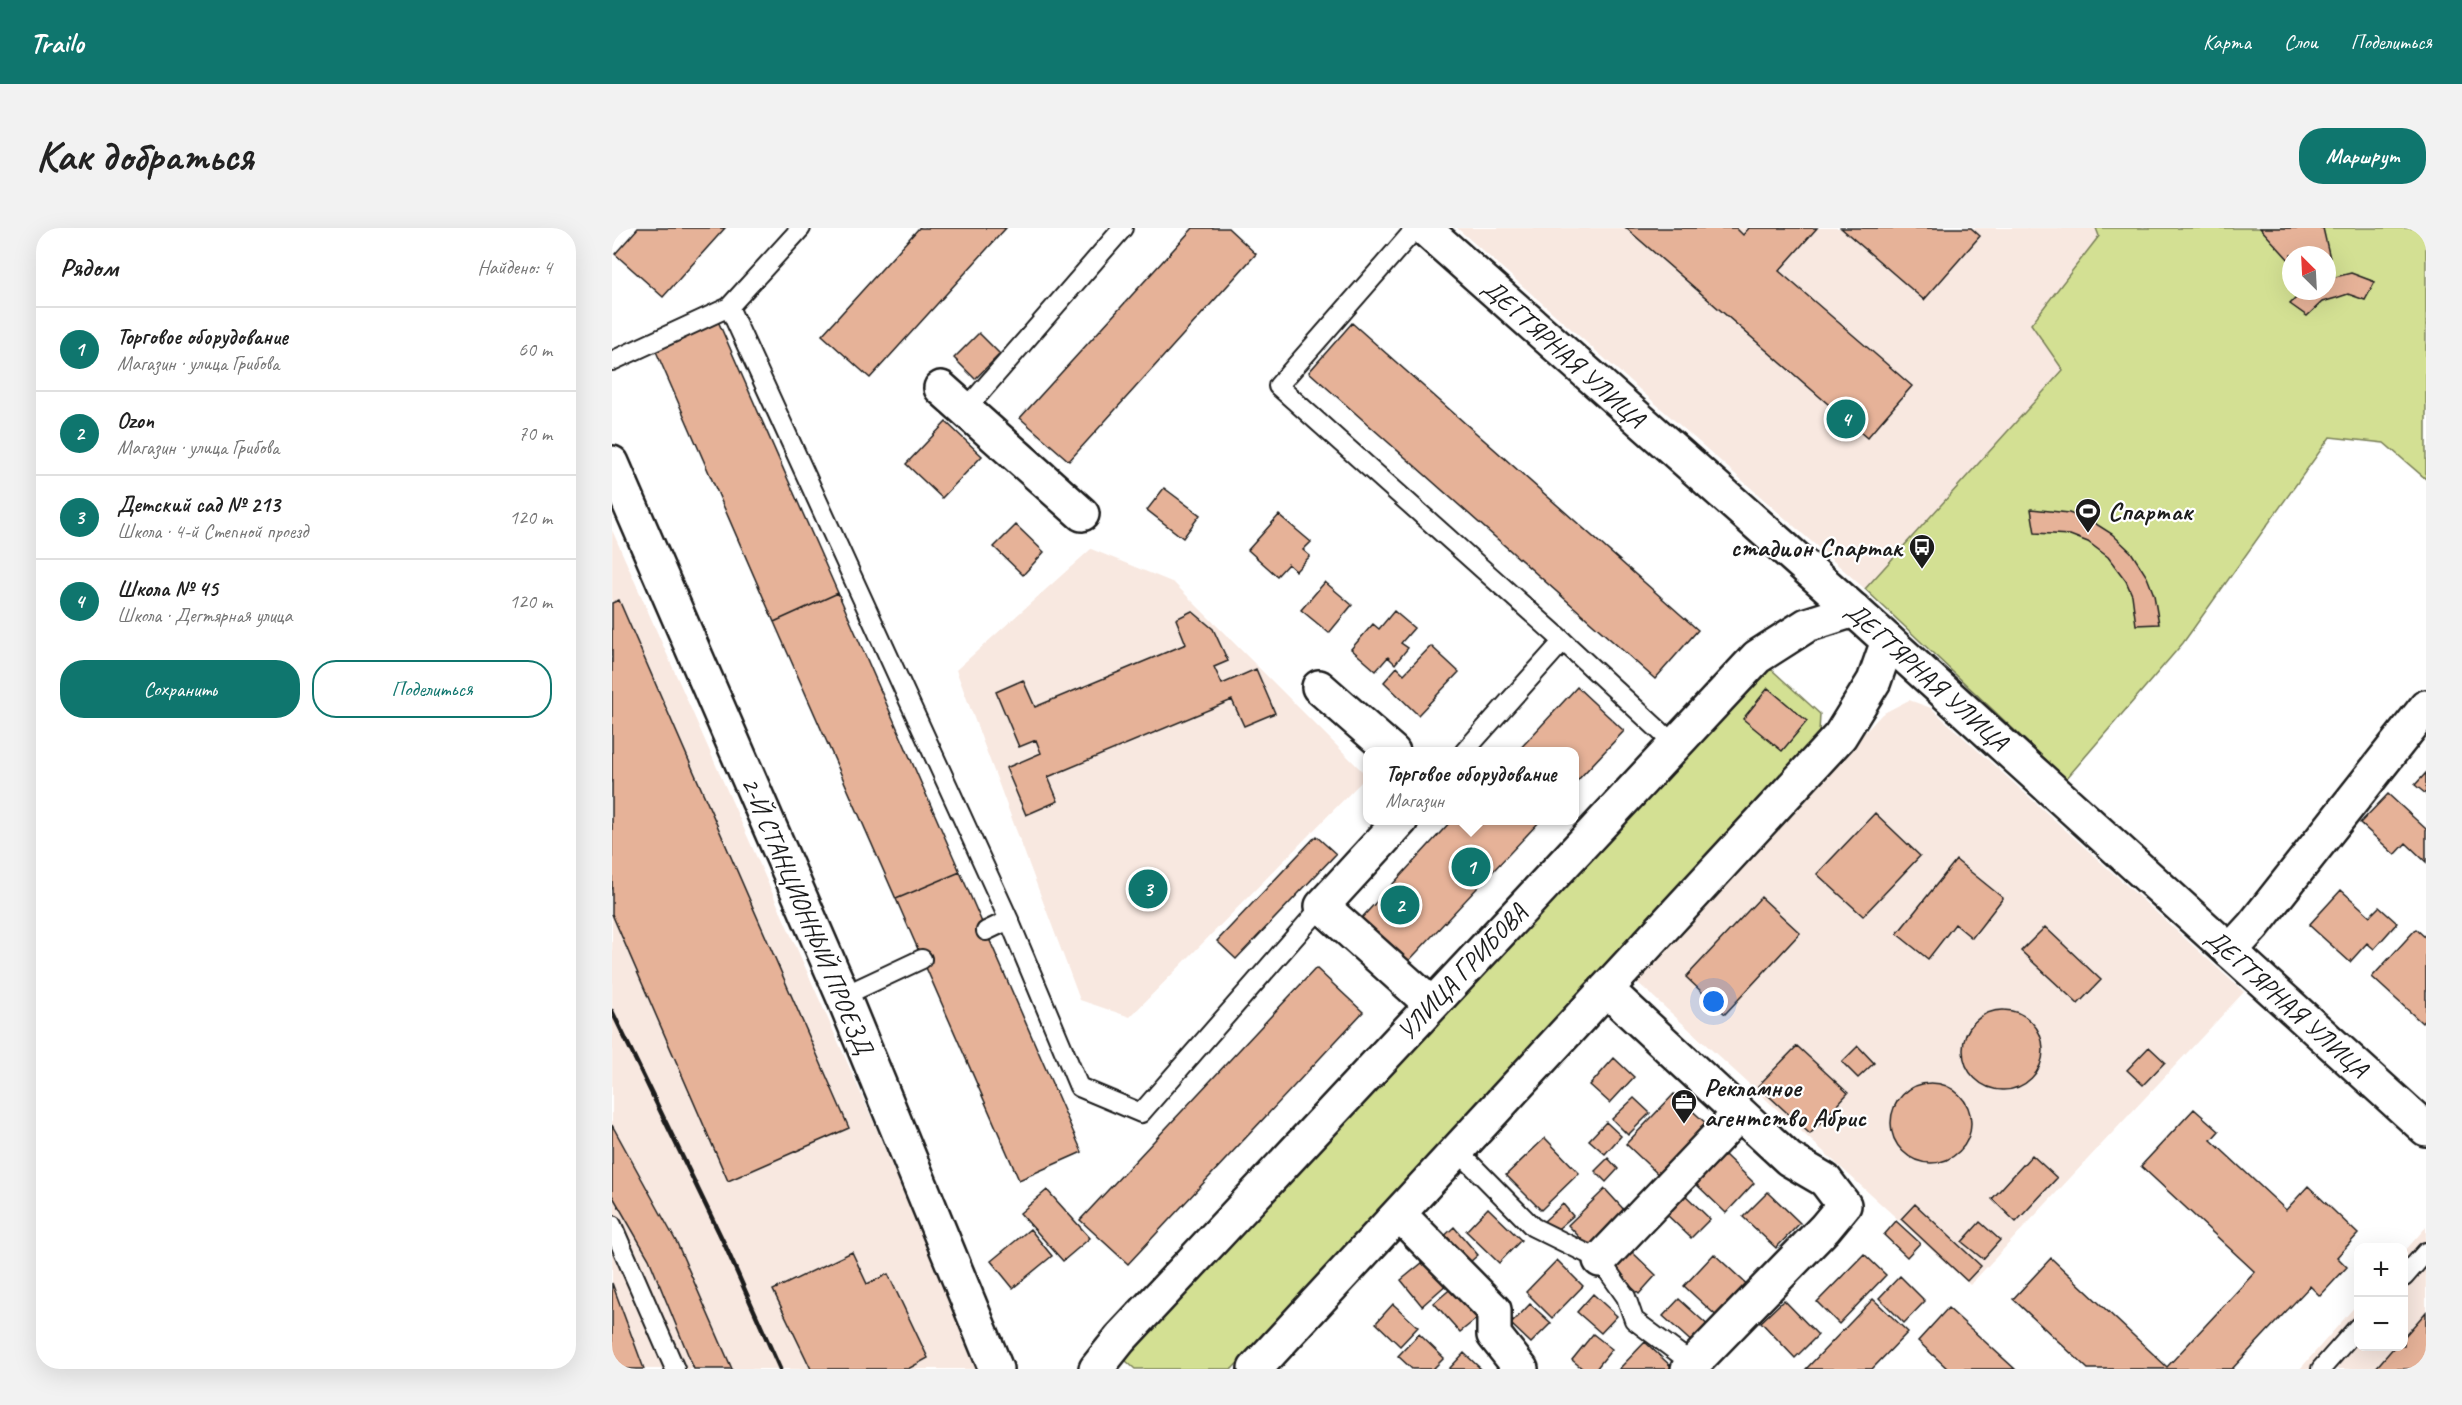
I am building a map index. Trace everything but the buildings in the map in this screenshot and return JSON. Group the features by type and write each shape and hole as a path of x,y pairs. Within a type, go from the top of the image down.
{"street":[{"name":"ДЕГТЯРНАЯ УЛИЦА","path":"1424,228 1854,610 2426,1129"},
{"path":"941,388 1082,514"},
{"name":"2-Й СТАНЦИОННЫЙ ПРОЕЗД","path":"612,463 843,996 996,1369"},
{"name":"УЛИЦА ГРИБОВА","path":"1096,1369 1120,1339 1757,657 1807,625 1854,610"},
{"path":"1259,1368 1840,736 1874,681 1888,641"},
{"path":"1319,687 1387,747"},
{"path":"2230,951 2259,919 2426,707"},
{"path":"1396,825 1322,906 1432,1005"},
{"path":"1606,989 1789,1159 1825,1180 1844,1205 1825,1228 1690,1366"},
{"path":"1600,1260 1739,1113"},
{"path":"1399,1214 1494,1310 1494,1335 1521,1369"}],"lane":[{"path":"612,361 729,307 801,228"},
{"path":"966,409 1123,228"},
{"path":"1416,228 1278,386 1563,641 1675,745"},
{"path":"729,307 1010,920 1079,1087 1141,1113 1322,906"},
{"path":"1468,747 1563,641"},
{"path":"986,932 1010,920"},
{"path":"843,996 922,959"},
{"path":"1457,1150 1533,1227 1600,1260 1626,1297 1634,1320 1690,1366"},
{"path":"612,1225 675,1369"},
{"path":"2408,1272 2426,1252"},
{"path":"2321,1369 2354,1332"}],"shaded area":[{"path":"1457,228 2096,228 2099,236 2031,324 2063,370 1865,589"},
{"path":"612,530 874,1123 978,1369 612,1369"},
{"path":"1091,549 1174,583 1363,772 1363,780 1130,1017 1080,1000 956,670"},
{"path":"1909,700 1931,708 2244,992 1970,1285 1636,981 1882,714"},
{"path":"2426,1227 2426,1369 2300,1369 2354,1308 2354,1351 2408,1351 2408,1247"}],"green space":[{"name":"Спартак","path":"2096,228 2426,228 2426,479 2384,443 2330,437 2183,643 2066,779 1865,589 2063,370 2031,324 2099,236"},
{"path":"1772,670 1820,714 1819,733 1232,1369 1135,1369 1126,1361 1127,1350 1755,672"}],"railway":[{"path":"612,1011 724,1243 780,1369"}],"place":[{"name":"Школа № 45","path":"1846,419"},
{"name":"Спартак","path":"2088,534"},
{"name":"стадион Спартак","path":"1922,570"},
{"name":"Торговое оборудование","path":"1471,867"},
{"name":"Детский сад № 213","path":"1148,889"},
{"name":"Ozon","path":"1400,905"},
{"name":"Рекламное агентство Абрис","path":"1684,1125"}]}
